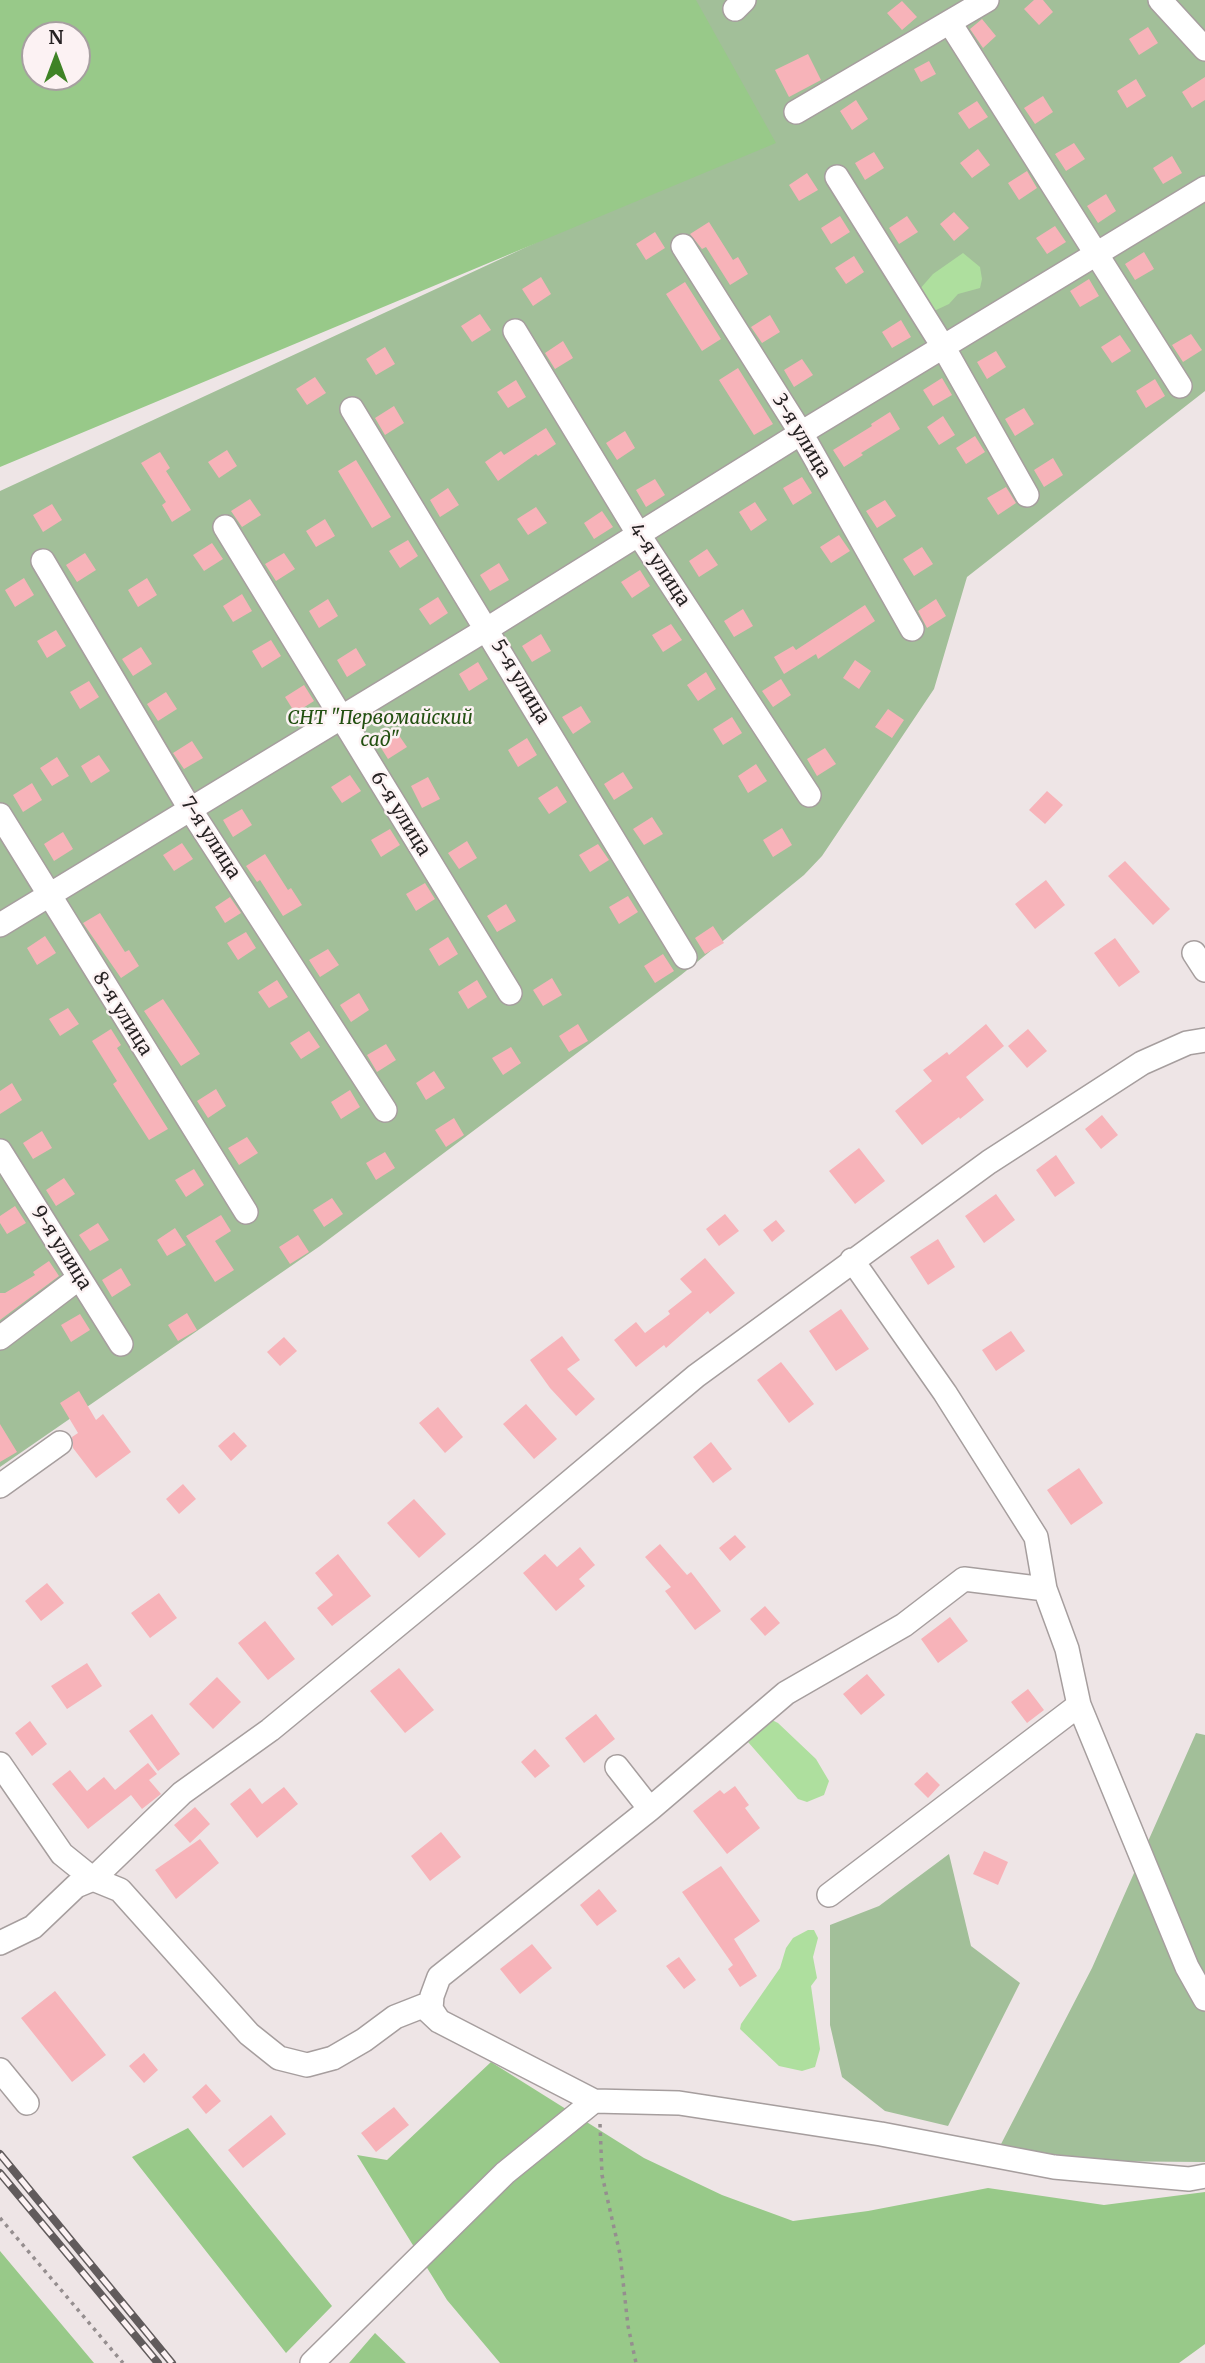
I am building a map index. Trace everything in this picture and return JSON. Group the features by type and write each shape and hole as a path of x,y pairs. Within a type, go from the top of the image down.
{"street":[{"path":"796,112 987,0"},
{"path":"1160,0 1205,49"},
{"path":"950,23 1180,386"},
{"path":"837,177 944,348 1027,495"},
{"path":"0,925 487,629 800,433 1205,188"},
{"name":"3-я улица","path":"683,246 800,433 912,629"},
{"name":"4-я улица","path":"515,331 639,535 809,795"},
{"name":"5-я улица","path":"352,409 685,957"},
{"name":"6-я улица","path":"225,527 510,993"},
{"name":"7-я улица","path":"43,561 190,809 385,1110"},
{"name":"8-я улица","path":"0,815 246,1212"},
{"path":"0,1961 9,1939 33,1927 76,1886 93,1879 182,1793 281,1721 484,1555 696,1376 852,1259 989,1162 1142,1063 1187,1043 1205,1040"},
{"name":"9-я улица","path":"0,1151 121,1344"},
{"path":"852,1259 945,1393 1036,1537 1045,1589 1067,1649 1079,1705 1186,1967 1205,1999"},
{"path":"0,1338 79,1278"},
{"path":"0,1486 60,1443"},
{"path":"439,2021 431,2009 432,1996 439,1977 650,1808 786,1693 904,1625 964,1580 1045,1589"},
{"path":"829,1895 1079,1705"},
{"path":"0,1764 62,1854 93,1879 120,1890 249,2034 279,2058 307,2065 333,2058 395,2017 423,2006 439,2021 599,2101 679,2102 881,2134 1054,2167 1189,2179 1205,2176"},
{"path":"617,1767 650,1808"},
{"path":"0,2070 27,2104"},
{"path":"312,2363 505,2174 599,2101"}],"path":[{"path":"599,2101 602,2175 620,2254 628,2326 636,2363"},
{"path":"0,2218 123,2363"}],"green space":[{"name":"СНТ \"Первомайский сад\"","path":"656,0 1205,0 1205,391 967,577 934,689 822,856 804,875 681,975 320,1246 0,1467 0,491 725,155"},
{"path":"1196,1733 1205,1735 1205,2162 1076,2161 1000,2146 1092,1968"},
{"path":"949,1854 971,1946 1020,1983 948,2126 885,2111 842,2077 830,2025 830,1925 879,1906"}],"shaded area":[{"path":"0,0 696,0 776,143 0,467"},
{"path":"963,253 980,267 980,288 958,294 949,304 934,311 919,290 933,274"},
{"path":"762,1715 778,1723 816,1759 829,1781 824,1795 807,1802 798,1799 748,1742"},
{"path":"808,1930 814,1930 818,1938 813,1957 817,1978 811,1986 820,2049 815,2067 802,2071 779,2066 740,2029 780,1968 786,1948 793,1938"},
{"path":"491,2062 644,2158 722,2195 793,2221 868,2211 988,2188 1104,2205 1205,2192 1205,2344 1179,2363 500,2363 447,2300 357,2155 387,2160"},
{"path":"188,2128 332,2306 286,2353 132,2157"},
{"path":"0,2251 94,2363 0,2363"},
{"path":"375,2333 406,2363 349,2363"}],"building":[{"path":"1034,0 1043,0 1053,12 1039,25 1024,9"},
{"path":"902,1 917,17 902,30 887,13"},
{"path":"982,19 996,36 983,48 970,29"},
{"path":"1148,27 1158,43 1139,55 1129,39"},
{"path":"808,54 821,80 789,97 775,70"},
{"path":"929,61 936,74 921,82 914,69"},
{"path":"1205,77 1205,100 1192,108 1182,92"},
{"path":"1136,79 1146,96 1127,108 1117,91"},
{"path":"1043,96 1053,112 1035,124 1024,108"},
{"path":"856,100 868,119 852,130 840,111"},
{"path":"977,101 988,117 969,129 958,113"},
{"path":"1074,143 1085,159 1066,171 1055,154"},
{"path":"978,149 990,165 972,178 960,163"},
{"path":"874,152 884,168 865,180 855,163"},
{"path":"1172,156 1182,173 1163,184 1153,168"},
{"path":"1027,171 1037,188 1019,200 1008,183"},
{"path":"807,173 818,190 799,201 789,185"},
{"path":"1106,194 1116,211 1098,223 1087,206"},
{"path":"954,212 969,228 954,241 940,224"},
{"path":"840,216 850,232 831,244 821,228"},
{"path":"907,216 918,232 899,244 889,228"},
{"path":"709,222 733,260 738,257 748,274 730,285 706,247 702,249 690,234"},
{"path":"1055,226 1066,242 1047,254 1036,238"},
{"path":"655,232 665,248 646,260 636,244"},
{"path":"1144,252 1154,269 1135,280 1125,264"},
{"path":"854,256 864,272 846,284 835,268"},
{"path":"541,277 551,294 533,306 522,289"},
{"path":"1089,279 1099,296 1080,307 1070,291"},
{"path":"685,282 721,339 702,351 666,294"},
{"path":"480,314 491,330 472,342 461,326"},
{"path":"770,315 780,332 762,343 751,327"},
{"path":"901,320 911,337 892,348 882,332"},
{"path":"1191,334 1202,350 1183,362 1172,345"},
{"path":"1120,335 1131,351 1112,363 1101,347"},
{"path":"563,341 573,358 555,369 545,353"},
{"path":"385,347 395,364 376,375 366,359"},
{"path":"996,351 1006,367 987,379 977,362"},
{"path":"802,359 813,375 794,387 784,370"},
{"path":"738,368 773,424 754,435 719,380"},
{"path":"315,377 326,393 307,405 296,389"},
{"path":"942,378 952,395 933,406 923,390"},
{"path":"1155,379 1165,396 1146,408 1136,391"},
{"path":"516,380 526,397 508,408 497,392"},
{"path":"394,406 404,423 385,435 375,418"},
{"path":"1024,408 1034,424 1015,436 1005,419"},
{"path":"890,412 900,429 844,467 833,450"},
{"path":"943,416 955,435 939,445 927,427"},
{"path":"546,428 556,444 538,456 536,454 498,481 485,462 501,451 504,455"},
{"path":"625,431 635,448 617,460 606,443"},
{"path":"975,436 985,452 966,464 956,448"},
{"path":"227,450 237,466 219,478 208,462"},
{"path":"160,452 170,468 166,471 191,510 172,522 162,505 166,502 141,463"},
{"path":"1053,458 1063,475 1044,487 1034,470"},
{"path":"356,460 391,517 372,528 338,471"},
{"path":"802,477 812,493 793,505 783,488"},
{"path":"655,479 665,495 646,507 636,490"},
{"path":"1006,487 1016,503 998,515 987,498"},
{"path":"448,488 459,505 440,517 430,500"},
{"path":"250,499 261,515 242,527 231,511"},
{"path":"885,500 896,516 877,528 866,511"},
{"path":"755,502 767,520 751,531 739,512"},
{"path":"52,504 62,520 43,532 33,515"},
{"path":"536,507 547,523 528,535 517,519"},
{"path":"602,511 613,527 594,539 584,523"},
{"path":"325,519 335,536 316,547 306,531"},
{"path":"839,535 850,551 831,563 820,547"},
{"path":"408,540 418,556 400,568 389,551"},
{"path":"212,543 223,559 204,571 193,555"},
{"path":"922,547 933,564 914,576 903,559"},
{"path":"707,549 718,565 699,577 689,561"},
{"path":"85,553 96,570 77,582 66,565"},
{"path":"284,553 295,569 276,581 265,564"},
{"path":"499,563 509,580 490,591 480,575"},
{"path":"640,570 650,586 632,598 621,582"},
{"path":"24,578 34,595 15,607 5,590"},
{"path":"147,578 157,595 138,607 128,590"},
{"path":"242,594 252,611 233,622 223,606"},
{"path":"438,597 448,613 430,625 419,609"},
{"path":"328,599 338,616 319,628 309,611"},
{"path":"936,599 946,616 927,628 918,611"},
{"path":"865,605 875,621 818,659 816,654 784,674 774,657 793,646 796,650"},
{"path":"743,609 753,626 734,637 724,621"},
{"path":"671,624 682,640 663,652 652,635"},
{"path":"56,630 66,646 47,658 37,641"},
{"path":"541,634 551,651 532,662 522,646"},
{"path":"271,640 281,656 262,668 252,651"},
{"path":"141,647 152,664 133,676 122,659"},
{"path":"356,648 366,665 347,677 337,660"},
{"path":"855,660 871,671 859,689 843,678"},
{"path":"478,662 488,679 469,691 459,674"},
{"path":"706,672 716,689 698,701 687,685"},
{"path":"781,679 791,695 773,707 762,691"},
{"path":"89,681 99,697 80,709 70,692"},
{"path":"304,685 314,701 295,713 285,697"},
{"path":"166,692 177,709 158,721 147,704"},
{"path":"581,706 591,722 573,734 562,717"},
{"path":"888,709 904,720 892,738 875,727"},
{"path":"732,717 742,733 723,745 713,729"},
{"path":"396,731 407,747 388,759 378,743"},
{"path":"527,738 537,755 518,767 508,750"},
{"path":"192,741 203,758 184,769 173,753"},
{"path":"825,748 836,764 817,776 807,759"},
{"path":"99,755 110,771 91,783 81,766"},
{"path":"57,757 69,776 52,786 40,768"},
{"path":"756,764 767,781 748,793 738,776"},
{"path":"623,772 633,788 614,800 604,784"},
{"path":"350,775 361,791 342,803 331,787"},
{"path":"428,777 440,799 422,808 411,786"},
{"path":"32,783 42,800 23,812 13,795"},
{"path":"557,786 567,802 549,814 538,798"},
{"path":"1047,791 1063,805 1045,824 1029,810"},
{"path":"242,809 252,825 233,837 223,820"},
{"path":"652,817 663,834 644,845 633,829"},
{"path":"782,828 792,845 773,857 763,840"},
{"path":"390,829 400,845 381,857 371,840"},
{"path":"63,832 73,849 54,861 44,844"},
{"path":"467,841 477,858 459,869 448,853"},
{"path":"182,843 193,859 174,871 163,855"},
{"path":"598,844 609,860 590,872 579,855"},
{"path":"265,854 288,890 291,888 302,905 283,916 260,880 257,882 246,866"},
{"path":"1125,861 1170,909 1153,925 1108,876"},
{"path":"1046,880 1065,905 1035,929 1015,904"},
{"path":"425,883 435,899 416,911 406,894"},
{"path":"628,896 638,912 619,924 609,907"},
{"path":"230,897 241,913 225,923 215,907"},
{"path":"506,904 516,921 497,932 487,916"},
{"path":"100,913 125,952 129,950 139,966 121,978 83,923"},
{"path":"713,926 724,943 705,954 695,938"},
{"path":"246,932 256,948 238,960 227,943"},
{"path":"45,936 56,953 37,965 27,948"},
{"path":"448,937 458,954 439,966 429,949"},
{"path":"1115,938 1140,972 1119,987 1094,953"},
{"path":"328,949 339,965 320,977 309,960"},
{"path":"663,954 674,971 655,983 644,966"},
{"path":"552,978 562,995 543,1006 533,990"},
{"path":"277,980 288,997 269,1008 258,992"},
{"path":"477,980 487,997 468,1009 458,992"},
{"path":"359,993 369,1010 351,1022 340,1005"},
{"path":"163,999 200,1054 181,1066 144,1011"},
{"path":"68,1008 79,1024 60,1036 49,1019"},
{"path":"578,1024 588,1041 569,1052 559,1036"},
{"path":"986,1024 1004,1046 966,1077 984,1100 922,1145 895,1111 932,1081 923,1070 947,1052 949,1055"},
{"path":"111,1029 121,1045 117,1048 168,1129 149,1140 113,1084 117,1081 92,1041"},
{"path":"1028,1029 1047,1051 1027,1068 1008,1046"},
{"path":"309,1031 320,1047 301,1059 290,1043"},
{"path":"386,1044 396,1060 377,1072 367,1055"},
{"path":"511,1047 521,1063 503,1075 492,1058"},
{"path":"434,1071 445,1088 426,1100 416,1083"},
{"path":"12,1083 22,1100 0,1114 0,1091"},
{"path":"216,1089 226,1106 208,1118 197,1101"},
{"path":"350,1090 360,1107 341,1119 331,1102"},
{"path":"1102,1115 1118,1135 1101,1149 1085,1129"},
{"path":"454,1118 464,1135 446,1147 435,1130"},
{"path":"42,1131 52,1148 33,1159 23,1143"},
{"path":"247,1137 258,1153 239,1165 228,1148"},
{"path":"859,1148 885,1181 855,1204 829,1171"},
{"path":"385,1152 395,1168 376,1180 366,1163"},
{"path":"1056,1155 1075,1183 1055,1197 1036,1170"},
{"path":"194,1169 204,1185 186,1197 175,1180"},
{"path":"64,1178 75,1194 56,1206 46,1190"},
{"path":"996,1194 1015,1220 984,1243 965,1216"},
{"path":"332,1198 343,1214 324,1227 313,1210"},
{"path":"15,1206 26,1223 7,1234 0,1223 0,1216"},
{"path":"725,1214 739,1231 719,1246 706,1229"},
{"path":"221,1215 231,1231 215,1241 234,1270 215,1282 186,1236"},
{"path":"776,1220 785,1231 772,1242 763,1230"},
{"path":"98,1223 109,1240 90,1251 79,1235"},
{"path":"175,1228 186,1245 167,1256 157,1240"},
{"path":"298,1235 309,1252 290,1264 279,1247"},
{"path":"938,1239 955,1267 928,1285 910,1257"},
{"path":"705,1258 735,1293 710,1314 708,1311 666,1348 664,1345 636,1367 614,1340 636,1322 645,1333 670,1314 668,1311 692,1292 680,1279"},
{"path":"49,1261 59,1276 0,1320 0,1293 5,1293 35,1275 33,1272"},
{"path":"121,1268 131,1285 112,1297 102,1280"},
{"path":"841,1309 869,1349 836,1371 809,1331"},
{"path":"187,1313 197,1330 178,1341 168,1325"},
{"path":"80,1314 90,1330 71,1342 61,1325"},
{"path":"1011,1331 1025,1351 996,1371 982,1350"},
{"path":"562,1336 580,1360 567,1369 595,1399 576,1416 550,1388 530,1360"},
{"path":"284,1337 297,1351 280,1366 267,1352"},
{"path":"781,1362 814,1404 789,1423 757,1380"},
{"path":"79,1391 96,1420 103,1414 131,1452 96,1478 73,1448 72,1437 78,1433 60,1403"},
{"path":"526,1404 557,1439 534,1459 503,1424"},
{"path":"438,1407 463,1437 445,1453 419,1423"},
{"path":"0,1424 17,1452 0,1462"},
{"path":"234,1432 247,1446 231,1461 218,1446"},
{"path":"711,1442 732,1469 713,1483 693,1457"},
{"path":"1079,1468 1103,1503 1071,1525 1047,1490"},
{"path":"183,1484 196,1499 179,1514 166,1499"},
{"path":"414,1499 446,1534 419,1558 387,1523"},
{"path":"735,1535 746,1547 730,1561 719,1548"},
{"path":"660,1544 687,1575 691,1572 721,1611 695,1630 665,1591 671,1587 645,1557"},
{"path":"580,1547 595,1565 579,1579 585,1586 556,1611 523,1573 545,1554 557,1567"},
{"path":"338,1554 371,1596 332,1626 317,1608 333,1595 315,1573"},
{"path":"47,1583 64,1603 41,1621 25,1601"},
{"path":"159,1593 177,1618 150,1638 131,1613"},
{"path":"765,1606 780,1623 765,1636 750,1619"},
{"path":"950,1617 968,1641 938,1663 921,1639"},
{"path":"265,1621 295,1659 268,1680 238,1643"},
{"path":"87,1663 102,1686 67,1709 51,1686"},
{"path":"399,1668 434,1710 405,1733 370,1691"},
{"path":"867,1674 885,1695 861,1715 843,1694"},
{"path":"217,1677 241,1702 213,1729 189,1704"},
{"path":"1028,1689 1044,1710 1027,1723 1011,1702"},
{"path":"152,1714 180,1754 158,1771 129,1731"},
{"path":"596,1714 615,1739 584,1763 565,1738"},
{"path":"30,1721 47,1744 32,1756 15,1733"},
{"path":"535,1749 550,1766 535,1778 521,1762"},
{"path":"148,1763 157,1774 149,1780 161,1794 142,1809 131,1795 88,1829 52,1784 70,1770 87,1791 104,1777 115,1790"},
{"path":"927,1772 940,1785 928,1798 914,1784"},
{"path":"735,1786 749,1805 745,1808 760,1828 727,1854 693,1811 720,1790 724,1794"},
{"path":"284,1787 298,1804 257,1838 230,1804 250,1788 262,1804"},
{"path":"195,1807 210,1824 190,1843 174,1825"},
{"path":"441,1832 461,1857 430,1881 411,1856"},
{"path":"200,1839 219,1863 176,1899 155,1870"},
{"path":"984,1851 1008,1862 998,1885 973,1874"},
{"path":"721,1866 760,1921 734,1939 757,1976 740,1987 728,1969 733,1965 682,1892"},
{"path":"599,1889 617,1911 597,1926 580,1905"},
{"path":"532,1944 552,1968 520,1994 500,1969"},
{"path":"679,1957 696,1980 684,1989 666,1966"},
{"path":"55,1991 106,2055 72,2082 21,2018"},
{"path":"144,2053 158,2070 144,2083 129,2066"},
{"path":"206,2084 221,2101 206,2114 192,2097"},
{"path":"394,2107 409,2125 376,2152 361,2133"},
{"path":"271,2115 286,2134 243,2168 228,2150"}],"railway":[{"path":"0,2154 172,2363"},
{"path":"0,2173 158,2363"}]}
